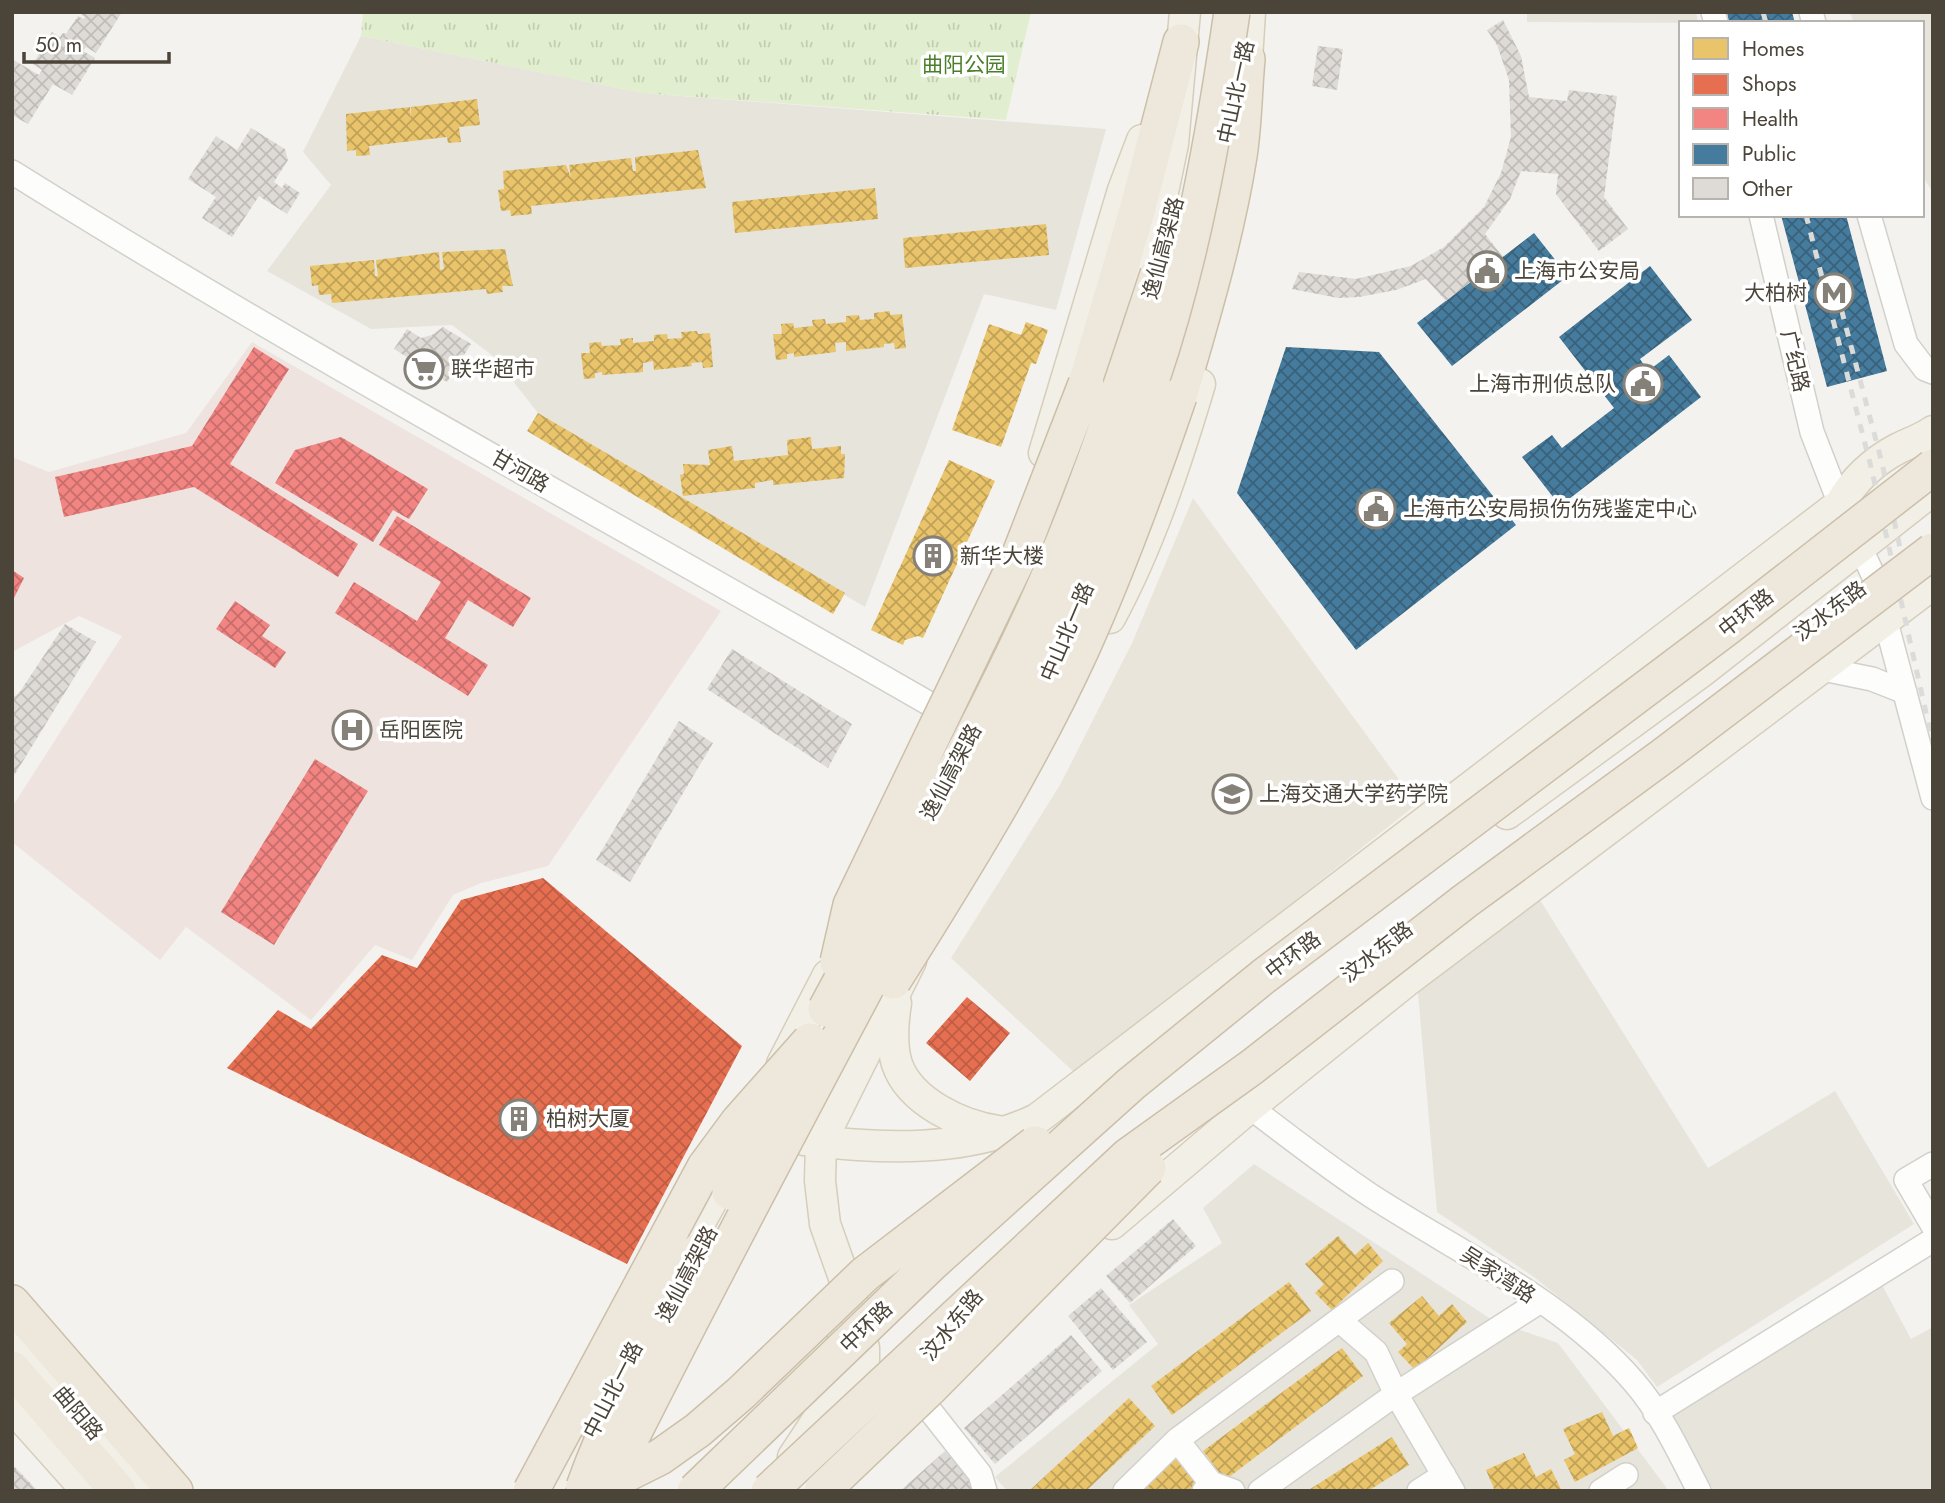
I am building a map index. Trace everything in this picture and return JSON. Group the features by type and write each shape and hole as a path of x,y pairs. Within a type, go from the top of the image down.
{"highway":[{"name":"逸仙高架路","path":"582,1491 596,1452 637,1368 1005,670 1051,572 1111,422 1158,274 1185,165 1211,12"},
{"path":"826,1009 851,905 1020,555 1086,384 1137,211 1183,27"},
{"name":"逸仙高架路","path":"610,1491 618,1464 995,745 1058,619 1115,479 1153,374 1183,272 1217,113 1244,31"},
{"path":"767,1181 941,905 1007,793 1081,650 1146,494 1179,396 1209,293 1229,207 1240,153 1244,31"},
{"name":"中环路","path":"695,1491 932,1263 1132,1084 1264,976 1647,688 1929,446"},
{"path":"769,1491 1128,1156 1252,1067 1465,901 1933,551"},
{"path":"592,1491 660,1457 698,1430 741,1393 865,1274 950,1207 1264,976"},
{"path":"531,1491 705,1167 739,1121 810,1041"},
{"path":"822,1491 932,1386 1252,1067"},
{"path":"12,1303 175,1491"},
{"path":"12,1369 118,1491"}],"main road":[{"path":"936,769 935,706 1036,477 1123,190 1183,27"},
{"name":"中山北一路","path":"565,1491 614,1385 740,1150 1026,598 1089,444 1117,345 1153,240 1173,144 1183,27"},
{"name":"中山北一路","path":"1028,750 1124,501 1184,318 1244,31"},
{"name":"汶水东路","path":"1010,1131 1058,1106 1840,504 1853,482 1898,449 1929,446"},
{"name":"汶水东路","path":"740,1150 771,1138 821,1142 957,1143 1083,1118 1117,1105 1142,1090 1335,940 1700,673 1933,490"},
{"name":"汶水东路","path":"870,1425 1011,1254 1080,1192 1280,1028 1487,867 1933,532"},
{"name":"汶水东路","path":"801,1491 870,1425 1250,1107 1408,980 1933,584"},
{"path":"793,1457 825,1408 845,1363 841,1315 820,1181 821,1142 990,801 1028,750"},
{"path":"1464,792 1551,782"},
{"path":"899,987 894,1016 894,1047 897,1064 905,1079 921,1095 959,1121 1010,1131"},
{"path":"762,1105 771,1138 767,1181"},
{"path":"767,1181 821,1142"},
{"path":"790,1491 858,1388 864,1366 864,1348 855,1309 825,1224"},
{"name":"曲阳路","path":"12,1335 145,1491"},
{"path":"524,1491 549,1452 614,1385"},
{"path":"758,1491 843,1410 858,1388"},
{"path":"12,1407 87,1491"},
{"path":"541,1491 582,1452"}],"street":[{"name":"甘河路","path":"12,172 130,246 961,722 1028,750"},
{"name":"广纪路","path":"1761,217 1812,432 1840,504 1861,546"},
{"path":"1870,217 1906,344 1925,369 1933,372"},
{"path":"1861,546 1888,620 1933,798"},
{"path":"1823,669 1872,679 1905,692"},
{"name":"吴家湾路","path":"1250,1107 1369,1194 1516,1283 1585,1337 1634,1382 1655,1413 1699,1491"},
{"path":"1933,1164 1906,1180 1933,1226"},
{"path":"1655,1413 1933,1240"},
{"path":"1125,1491 1177,1440 1392,1281"},
{"path":"1260,1491 1396,1394 1539,1302"},
{"path":"1339,1320 1376,1352 1396,1394 1449,1483 1419,1491"},
{"path":"913,1389 980,1474 985,1491"},
{"path":"1177,1440 1208,1487 1233,1491"},
{"path":"1601,1491 1626,1475"}],"shaded area":[{"path":"1527,12 1696,12 1698,21 1679,23 1527,22"},
{"path":"1850,12 1933,12 1933,192 1924,179 1924,21 1853,21"},
{"path":"361,36 643,93 1106,129 1056,310 984,294 865,607 538,413 493,356 452,325 371,329 267,271 331,185 303,152"},
{"name":"岳阳医院","path":"252,342 721,611 548,866 481,883 453,895 412,960 375,945 311,1020 186,927 160,960 12,842 12,807 122,636 79,616 12,652 12,457 49,472 186,433"},
{"name":"上海交通大学药学院","path":"1193,498 1417,804 1076,1074 951,958 1060,785 1132,643"},
{"path":"1540,900 1708,1168 1835,1091 1914,1224 1657,1387 1637,1360 1534,1277 1437,1212 1418,993"},
{"path":"1254,1164 1494,1321 1558,1343 1669,1491 1007,1491 995,1477 1158,1344 1129,1305 1222,1243 1203,1208"},
{"path":"1881,1283 1911,1339 1933,1327 1933,1491 1714,1491 1672,1417"}],"green space":[{"name":"曲阳公园","path":"363,12 1031,12 1006,120 643,93 361,36"}],"building: Homes":[{"path":"477,99 480,125 459,127 461,142 448,143 447,137 369,146 370,155 356,156 356,150 347,151 346,114 410,107 411,119 411,107"},
{"path":"698,150 706,188 531,206 532,214 511,216 510,210 501,211 498,190 504,189 503,171 566,165 571,178 569,165 631,158 633,171 636,171 635,157"},
{"path":"875,188 878,219 735,233 732,202"},
{"path":"1046,224 1049,255 905,268 903,238"},
{"path":"505,249 513,286 502,286 503,292 487,294 486,289 332,303 331,294 319,295 318,285 312,286 310,266 374,260 375,276 378,276 376,260 439,252 440,270 444,269 442,252"},
{"path":"890,311 890,315 902,314 906,348 895,349 894,343 884,344 884,347 846,351 846,342 835,343 836,352 794,357 794,353 787,354 787,359 776,360 773,334 782,334 781,324 793,323 794,328 813,326 812,320 825,319 826,324 846,322 846,316 859,315 860,320 874,319 874,313"},
{"path":"1026,322 1048,330 1036,364 1031,363 1001,447 952,430 989,324 1021,335"},
{"path":"697,331 698,334 710,333 713,367 703,368 702,362 691,363 692,366 654,370 653,361 643,363 643,372 602,375 602,372 595,373 595,378 584,379 581,353 590,353 589,343 601,342 602,346 621,345 620,339 633,338 633,343 654,341 654,335 667,334 668,339 682,338 681,332"},
{"path":"538,413 845,593 833,614 527,431"},
{"path":"811,437 812,449 841,446 841,454 845,454 844,478 773,485 773,480 755,483 755,488 683,496 680,475 684,474 683,464 710,465 708,450 732,446 734,461 788,455 787,440"},
{"name":"新华大楼","path":"949,460 995,481 923,638 918,636 905,640 903,645 871,630"},
{"path":"1338,1236 1355,1255 1368,1243 1383,1261 1332,1310 1315,1293 1324,1284 1305,1264"},
{"path":"1289,1282 1311,1311 1172,1415 1151,1386"},
{"path":"1422,1296 1439,1316 1452,1304 1467,1322 1415,1370 1398,1352 1407,1344 1389,1323"},
{"path":"1342,1348 1363,1376 1225,1480 1203,1451"},
{"path":"1129,1398 1155,1426 1086,1491 1029,1491"},
{"path":"1602,1412 1613,1436 1629,1428 1638,1448 1575,1482 1564,1460 1575,1454 1563,1429"},
{"path":"1392,1437 1409,1465 1368,1491 1307,1491"},
{"path":"1524,1453 1536,1477 1551,1469 1561,1489 1495,1491 1486,1470"},
{"path":"1174,1457 1201,1485 1195,1491 1139,1491"}],"building: Shops":[{"name":"柏树大厦","path":"543,878 742,1046 627,1264 227,1068 278,1010 311,1029 382,955 417,968 461,900"},
{"path":"967,997 1010,1033 970,1081 926,1043"}],"building: Health":[{"path":"254,347 289,369 230,464 358,544 338,577 194,487 64,517 55,477 192,446"},
{"path":"341,437 428,489 409,519 393,510 373,542 275,483 295,450"},
{"path":"397,516 531,598 513,627 468,600 445,638 488,665 468,696 335,613 354,582 417,621 441,582 379,545"},
{"path":"12,570 24,578 12,602"},
{"path":"235,601 270,625 262,636 286,652 275,668 216,629"},
{"path":"315,759 368,791 274,945 221,912"}],"building: Public":[{"path":"1727,12 1792,12 1794,21 1729,21"},
{"name":"大柏树","path":"1782,217 1847,217 1887,371 1827,387"},
{"path":"1534,233 1568,276 1452,366 1417,323"},
{"name":"上海市刑侦总队","path":"1650,266 1692,320 1640,359 1648,371 1669,355 1701,397 1560,506 1522,457 1552,435 1562,448 1614,408 1559,337"},
{"name":"上海市公安局损伤伤残鉴定中心","path":"1286,347 1379,352 1516,525 1356,650 1237,493"}],"building: Other":[{"path":"78,12 122,12 96,53 86,47 83,51 95,58 72,95 53,84 28,124 12,115 12,59 39,75 42,70 33,64 52,32 60,37 63,33 66,34 78,16 83,19 85,17"},
{"path":"1503,20 1521,56 1529,97 1567,101 1569,90 1617,96 1604,197 1628,229 1599,251 1556,194 1558,174 1521,171 1510,199 1485,234 1503,257 1446,301 1426,279 1396,290 1359,297 1338,298 1292,289 1299,272 1356,279 1411,266 1444,247 1484,207 1501,173 1511,137 1509,80 1497,45 1487,30"},
{"path":"1318,46 1343,49 1337,90 1312,86"},
{"path":"251,128 285,149 288,160 274,182 282,188 285,183 300,193 287,214 259,196 232,237 202,218 216,197 188,179 216,136 237,150"},
{"path":"443,327 471,344 447,382 394,349 407,329 421,338 432,335"},
{"path":"65,624 96,642 12,779 12,698 19,693"},
{"path":"732,649 852,724 828,768 707,689"},
{"path":"679,721 713,743 630,882 596,860"},
{"path":"1173,1219 1196,1246 1130,1303 1106,1276"},
{"path":"1101,1288 1147,1342 1113,1370 1068,1316"},
{"path":"1071,1335 1102,1371 995,1464 964,1428"},
{"path":"945,1451 978,1488 974,1491 900,1491"},
{"path":"12,1464 38,1491 12,1491"}],"railway":[{"path":"1763,12 1765,21"},
{"path":"1807,217 1871,467 1933,744"},
{"path":"1837,293 1882,463 1903,562"}],"place":[{"name":"上海市公安局","path":"1487,271"},
{"name":"大柏树","path":"1834,293"},
{"name":"联华超市","path":"424,369"},
{"name":"上海市刑侦总队","path":"1643,384"},
{"name":"上海市公安局损伤伤残鉴定中心","path":"1376,509"},
{"name":"新华大楼","path":"933,556"},
{"name":"岳阳医院","path":"352,730"},
{"name":"上海交通大学药学院","path":"1232,794"},
{"name":"柏树大厦","path":"519,1119"}]}
